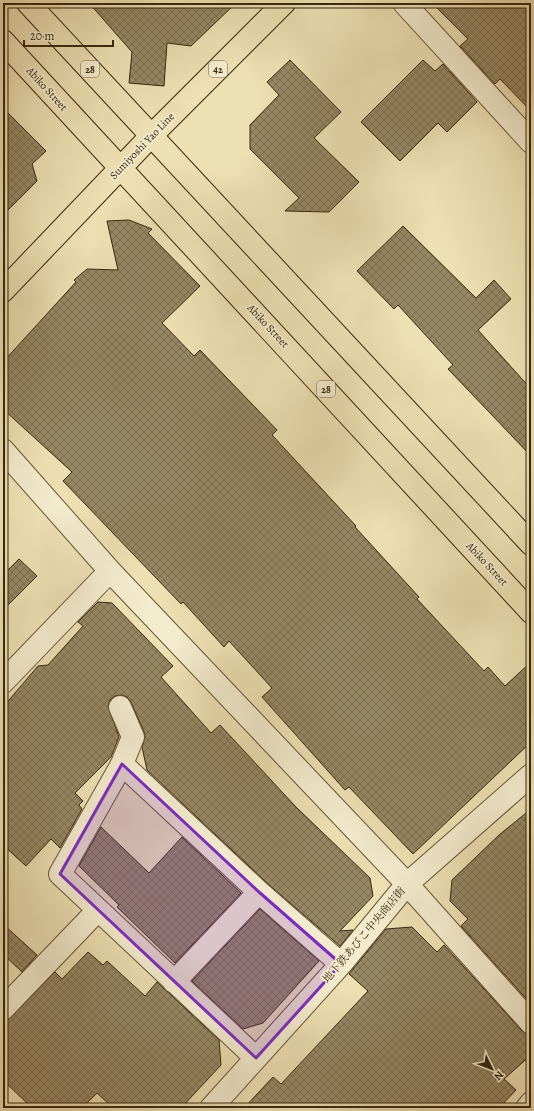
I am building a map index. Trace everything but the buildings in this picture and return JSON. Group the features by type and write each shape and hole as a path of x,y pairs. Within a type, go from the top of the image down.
{"main road":[{"name":"28","path":"28,3 531,544"},
{"name":"Sumiyoshi Yao Line","path":"3,291 152,135 284,3"},
{"name":"Abiko Street","path":"3,41 531,612"}],"street":[{"path":"404,3 527,130"},
{"path":"3,450 110,571 407,884 531,1023"},
{"path":"3,682 110,571"},
{"path":"120,707 133,737 122,764 60,874 256,1058"},
{"path":"122,764 259,892 341,964"},
{"name":"地下鉄あびこ中央商店街","path":"211,1108 341,964 407,884 531,775"},
{"path":"174,982 259,892"},
{"path":"3,1009 98,910"},
{"path":"527,1108 531,1104"}],"highlighted area":[{"path":"122,764 259,892 341,964 256,1058 60,874"}]}
